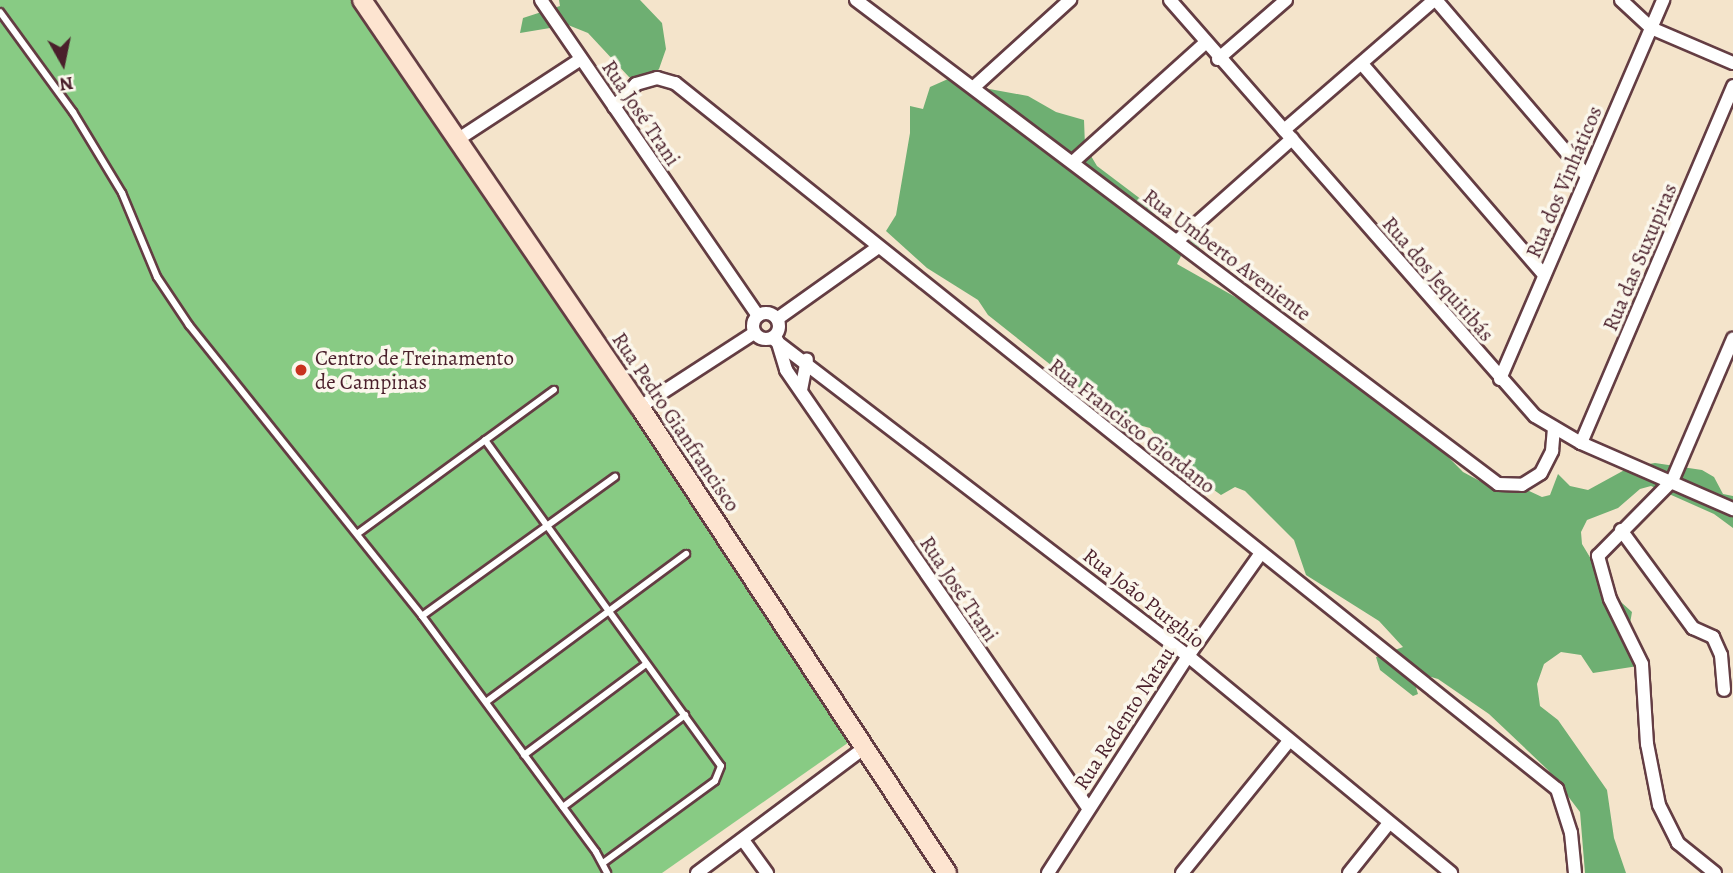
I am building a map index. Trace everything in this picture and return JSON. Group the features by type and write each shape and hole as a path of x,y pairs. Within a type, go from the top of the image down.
{"street":[{"name":"Rua Pedro Gianfrancisco","path":"362,0 640,407 947,873"},
{"name":"Rua José Trani","path":"541,0 758,316"},
{"path":"974,87 1070,0"},
{"name":"Rua dos Jequitibás","path":"1170,0 1500,379 1554,429 1733,509"},
{"path":"1219,59 1286,0"},
{"path":"1177,242 1362,64 1435,0 1587,176"},
{"path":"1621,0 1651,28 1733,63"},
{"name":"Rua dos Vinháticos","path":"1500,379 1663,0"},
{"name":"Rua Umberto Aveniente","path":"860,1 1497,484 1522,485 1541,473 1552,451 1554,429"},
{"path":"1074,162 1205,43"},
{"path":"457,139 581,59"},
{"path":"1362,64 1544,275"},
{"name":"Rua Francisco Giordano","path":"614,107 636,84 657,78 675,83 877,248 1557,789 1571,833 1575,873"},
{"name":"Rua das Suxupiras","path":"1581,443 1733,86"},
{"path":"754,333 761,338 776,331 877,248"},
{"path":"640,407 754,333 758,316 769,314 776,331"},
{"name":"Rua José Trani","path":"776,331 786,370 1088,808"},
{"name":"Rua João Purghio","path":"776,331 807,360 1188,656 1288,743 1451,873"},
{"path":"1715,873 1678,843 1659,805 1647,744 1642,664 1598,567 1598,556 1606,544 1672,481 1733,339"},
{"path":"801,390 807,360"},
{"path":"1621,530 1693,628 1713,637 1721,654 1724,690"},
{"name":"Rua Redento Natau","path":"1048,873 1188,656 1261,553"},
{"path":"1182,873 1288,743"},
{"path":"697,873 864,748"},
{"path":"1349,873 1389,823"},
{"path":"743,840 767,873"}],"lane":[{"path":"0,12 73,112 122,193 157,277 188,324 422,616 563,807 603,863 607,873"},
{"path":"357,534 554,390"},
{"path":"485,440 685,715 722,773 603,863"},
{"path":"422,616 615,477"},
{"path":"486,702 686,554"},
{"path":"524,755 646,664"},
{"path":"563,807 685,715"}],"green space":[{"name":"Centro de Treinamento de Campinas","path":"0,0 354,0 852,740 662,873 0,873"},
{"path":"559,0 640,0 662,23 666,49 659,69 645,84 629,77 588,33 568,25 520,33 523,18 560,6"},
{"path":"957,75 973,86 1028,96 1056,112 1084,120 1085,146 1097,166 1146,203 1168,233 1190,237 1199,245 1200,254 1181,256 1177,264 1313,341 1408,416 1463,472 1491,487 1527,490 1542,497 1550,495 1558,474 1570,486 1588,490 1630,467 1655,463 1702,470 1714,477 1723,494 1733,496 1733,528 1714,514 1651,486 1640,489 1618,508 1587,520 1581,532 1582,544 1612,594 1632,612 1627,641 1638,666 1593,673 1581,655 1561,652 1544,664 1537,684 1540,706 1558,720 1607,790 1614,838 1626,873 1585,873 1580,812 1548,770 1489,714 1438,679 1411,671 1418,694 1413,696 1380,670 1376,657 1403,647 1379,621 1306,575 1294,540 1245,491 1235,487 1221,495 1179,465 1150,428 1120,420 988,315 978,300 927,268 886,231 896,215 910,133 910,106 923,109 930,87"}],"place":[{"name":"Centro de Treinamento de Campinas","path":"301,370"}]}
